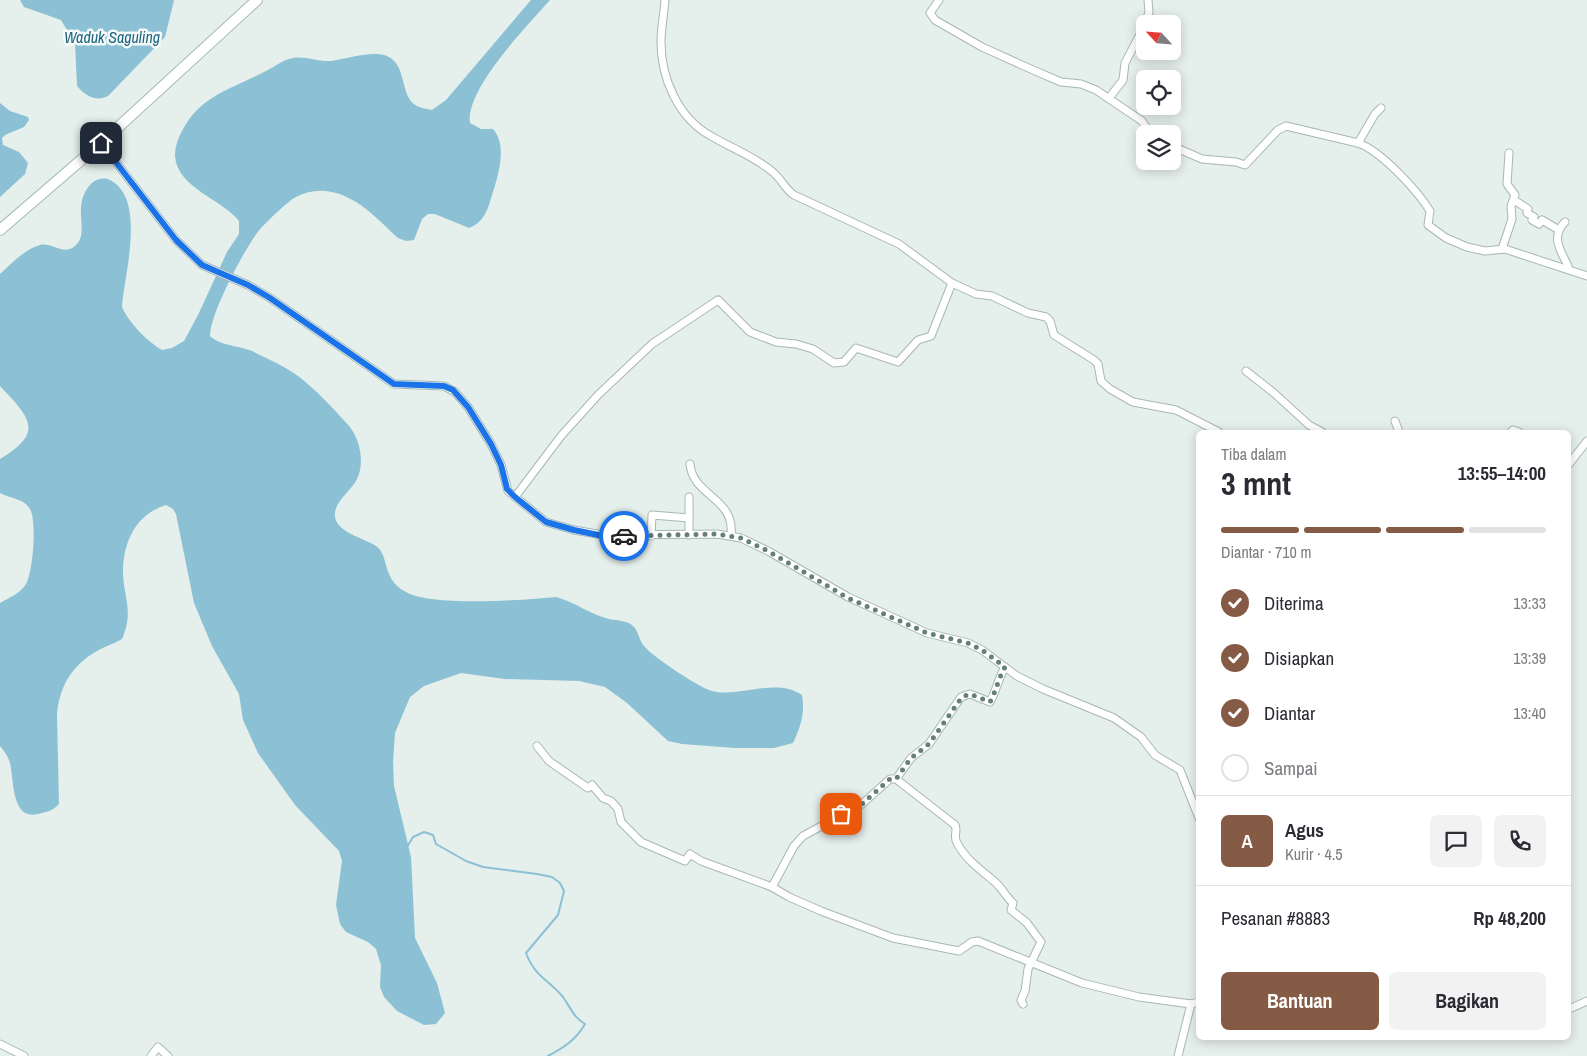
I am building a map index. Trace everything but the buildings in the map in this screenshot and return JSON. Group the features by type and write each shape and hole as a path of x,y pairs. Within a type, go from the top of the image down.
{"main road":[{"path":"0,230 101,143 257,0"}],"street":[{"path":"665,0 661,43 664,67 671,95 688,117 710,136 733,147 775,173 786,189 794,196 899,244 952,283 976,294 992,296 1028,313 1046,317 1050,321 1054,335 1083,351 1098,364 1102,381 1110,389 1133,402 1176,410 1215,430"},
{"path":"939,0 931,10 931,16 982,47 1061,82 1081,84 1109,98 1142,121 1145,125"},
{"path":"1148,0 1148,15"},
{"path":"1109,98 1123,80 1125,63 1136,42"},
{"path":"1358,143 1375,114 1381,108"},
{"path":"1181,150 1202,159 1236,162 1245,165 1278,130 1286,126 1358,143 1375,153 1423,199 1430,211 1428,224 1434,230 1467,247 1485,251 1502,249 1587,276"},
{"path":"101,143 176,240 202,265 248,285 307,322 394,384 444,386 455,392 468,407 491,444 501,465 507,489 546,522 603,536 731,535 768,551 848,598 927,633 968,643 1044,689 1100,712 1133,730 1155,755 1180,770 1196,810"},
{"path":"1502,249 1512,219 1515,193 1507,184 1509,153"},
{"path":"1514,200 1528,209 1527,213 1534,217 1532,220 1539,224 1542,220 1559,230"},
{"path":"1565,222 1559,230 1558,247 1568,266 1568,270"},
{"path":"515,497 561,436 598,395 652,344 718,300 750,332 776,342 796,344 813,349 834,363 844,362 856,348 898,362 918,340 931,336 952,283"},
{"path":"1246,371 1319,430"},
{"path":"1395,421 1399,430"},
{"path":"1571,461 1587,441"},
{"path":"690,464 691,473 695,481 711,494 732,521 731,535"},
{"path":"689,496 689,535"},
{"path":"651,536 652,515 689,518"},
{"path":"896,779 911,758 929,744 962,697 970,694 990,702 998,686 998,678 1005,667"},
{"path":"537,746 549,761 588,788 592,785 603,798 612,802 618,809 621,822 645,846 685,862 690,854 701,861 772,886 789,897 821,911 893,938 959,951 972,942 978,941 1059,974 1110,990 1139,997 1195,1003 1178,1056"},
{"path":"772,886 794,846 803,836 853,810 890,779 896,779 955,824 957,830 954,837 957,844 980,871 1002,889 1013,904 1011,910 1032,928 1041,942 1031,962 1021,1000 1023,1004"},
{"path":"1571,1008 1587,1001"},
{"path":"0,1044 23,1056"},
{"path":"150,1056 158,1047 168,1056"}],"water":[{"name":"Waduk Saguling","path":"20,0 174,0 165,37 108,96 95,98 84,93 77,86 75,43 61,20 24,7"},
{"path":"531,0 550,0 500,58 477,93 471,109 470,123 481,129 493,129 498,137 501,156 495,187 484,216 479,222 469,228 435,214 428,214 422,219 414,240 406,241 398,238 374,215 347,197 326,191 299,195 270,219 251,242 221,299 211,326 210,336 224,343 252,351 292,372 315,390 350,427 357,440 361,454 359,475 336,508 335,519 338,525 350,534 376,546 380,550 389,574 398,587 418,597 436,600 502,601 556,597 602,617 632,625 636,629 643,645 650,652 677,672 706,689 723,692 769,688 792,690 802,695 803,714 793,743 774,748 735,748 682,744 668,741 627,703 605,687 579,681 505,679 461,673 424,686 410,697 395,733 394,786 411,857 415,938 437,983 445,1013 436,1024 424,1025 397,1011 384,997 380,987 381,965 376,949 368,942 346,932 340,924 336,905 342,861 339,851 295,805 258,753 243,720 239,694 212,646 194,603 176,514 173,509 166,505 156,509 140,521 126,547 123,577 128,619 122,639 97,651 80,663 64,686 57,715 59,804 49,811 38,814 29,814 18,805 13,788 10,763 0,746 0,603 19,592 27,582 31,567 34,534 32,515 28,506 21,501 0,493 0,459 23,441 28,432 28,424 19,407 0,386 0,274 18,257 34,247 49,245 67,250 76,245 80,239 81,210 85,193 90,185 97,180 110,180 121,190 128,203 131,220 131,239 122,307 134,325 150,342 162,350 172,348 184,341 227,252 239,234 239,221 222,206 192,185 183,177 178,167 175,156 178,139 186,124 202,105 222,92 289,59 302,58 331,61 381,54 394,60 398,66 411,102 419,107 432,110 446,100"},
{"path":"0,103 10,111 28,117 29,120 24,127 2,138 3,145 19,152 28,163 25,174 0,197"}],"waterway":[{"path":"407,847 413,837 424,832 433,835 436,844 466,861 483,867 552,877 560,883 564,891 558,915 526,953 533,967 563,997 575,1015 585,1024 578,1035 569,1043 548,1056"}],"way so far":[{"path":"624,536 717,534 741,538 804,571 848,598 927,633 968,643 982,650 1005,667 998,678 998,686 990,702 970,694 962,697 929,744 911,758 896,779 890,779 862,804 853,810 841,814"}],"route":[{"path":"101,143 176,240 202,265 248,285 270,298 394,384 444,386 453,390 468,407 491,444 501,465 507,482 507,489 515,497 546,522 603,536 624,536"}]}
